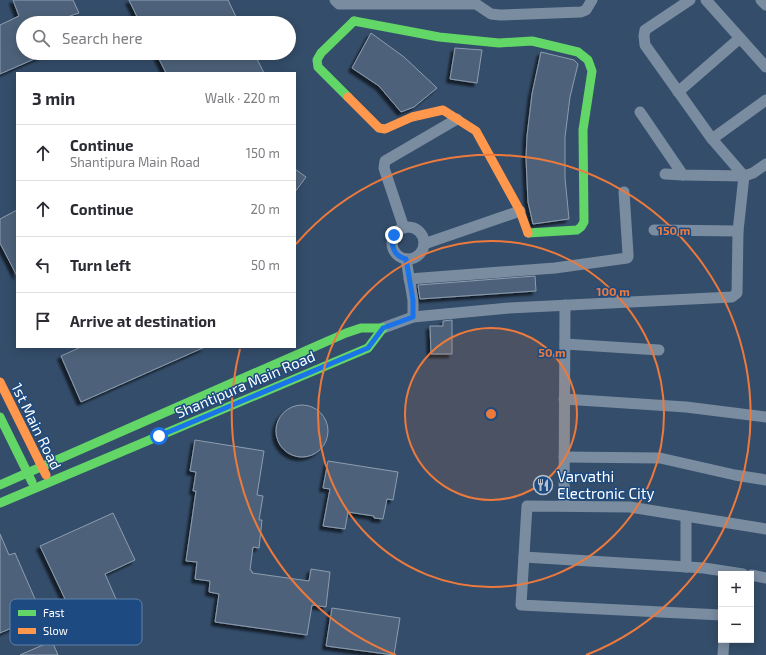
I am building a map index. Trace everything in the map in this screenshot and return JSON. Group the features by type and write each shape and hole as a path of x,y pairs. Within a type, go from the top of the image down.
{"street":[{"path":"335,0 339,4 476,2 491,14 500,15 581,12 586,10 592,0"},
{"path":"0,485 346,333 361,328 383,328 413,317 509,308 732,297 737,293 738,231 744,176 712,139 645,45 645,30 690,0"},
{"path":"706,0 766,67"},
{"path":"761,0 766,5"},
{"path":"354,21 439,37 499,43 532,41 578,52 588,60 592,72 583,130 584,222 577,230 530,234 526,231 520,211 476,131 443,110 412,117 385,129 379,128 318,67 318,60 321,53 354,21"},
{"path":"678,92 740,38"},
{"path":"712,139 766,100"},
{"path":"640,112 683,175"},
{"path":"404,228 384,168 385,161 457,119"},
{"path":"665,174 744,176 754,174 766,164"},
{"path":"409,279 555,268 627,258 624,192"},
{"path":"424,244 520,211"},
{"path":"404,228 413,228 417,230 423,239 424,244 420,254 416,257 406,259 401,258 392,245 394,235 399,230 404,228"},
{"path":"654,230 738,231"},
{"path":"406,259 413,300 413,317"},
{"path":"564,506 565,305"},
{"name":"Shantipura Main Road","path":"0,503 368,348 383,328"},
{"path":"565,344 659,350"},
{"name":"1st Main Road","path":"0,382 49,482"},
{"path":"564,398 686,407 766,417"},
{"name":"1st Main Road","path":"0,417 35,488"},
{"path":"564,458 660,458 736,475 766,480"},
{"path":"718,615 521,605 527,506 630,507 766,528"},
{"path":"686,516 686,566"},
{"path":"524,557 686,566 724,571"},
{"path":"754,576 766,578"},
{"path":"723,655 724,643"}],"building":[{"path":"13,0 73,0 79,13 70,16 19,16"},
{"path":"129,0 228,0 236,16 137,16"},
{"path":"16,17 16,60 32,60 0,74 0,25"},
{"path":"371,33 404,57 437,88 414,107 401,112 379,86 352,68"},
{"path":"455,48 482,50 477,83 450,79"},
{"path":"541,52 574,60 578,64 570,97 565,137 565,178 569,219 533,224 528,202 526,158 527,136 532,94"},
{"path":"160,60 258,60 264,72 166,72"},
{"path":"296,170 306,177 296,191"},
{"path":"16,211 16,274 0,243 0,219"},
{"path":"535,276 536,291 420,299 418,285"},
{"path":"452,320 452,354 431,354 430,326 443,326 443,321"},
{"path":"79,348 203,348 81,402 61,356"},
{"path":"297,405 307,405 317,409 324,416 328,426 328,436 324,446 317,453 307,457 297,457 287,453 280,446 276,436 276,426 280,416 287,409"},
{"path":"195,440 264,451 257,495 263,496 259,520 262,520 259,548 253,547 250,570 252,573 309,581 311,569 330,572 326,607 312,605 307,635 215,622 219,594 209,592 210,581 195,579 197,562 186,561 196,491 193,491 196,472 190,471"},
{"path":"328,461 398,472 393,500 387,499 383,519 348,512 345,529 323,526 330,489 323,488"},
{"path":"113,513 135,560 105,574 116,599 65,599 40,546"},
{"path":"0,534 9,555 15,553 35,599 10,599 10,629 0,633"},
{"path":"332,608 400,618 394,655 326,646"},
{"path":"43,645 54,645 58,655 20,655"}],"traffic: fast":[{"path":"354,21 439,37 499,43 532,41 578,52 588,60 592,71 583,130 584,222 577,230 528,233"},
{"path":"348,97 318,67 317,60 321,53 354,21"},
{"path":"0,485 346,333 361,328 383,328"},
{"path":"0,503 368,348 383,328"},
{"path":"0,417 32,482"}],"traffic: slow":[{"path":"348,97 379,128 385,129 412,117 443,110 476,131 520,211 528,233"},
{"path":"0,382 46,475"}],"place":[{"name":"Varvathi Electronic City","path":"543,485"}],"route":[{"path":"159,436 368,348 383,328 413,317 413,300 406,259 401,258 394,250 392,245 394,235"}]}
